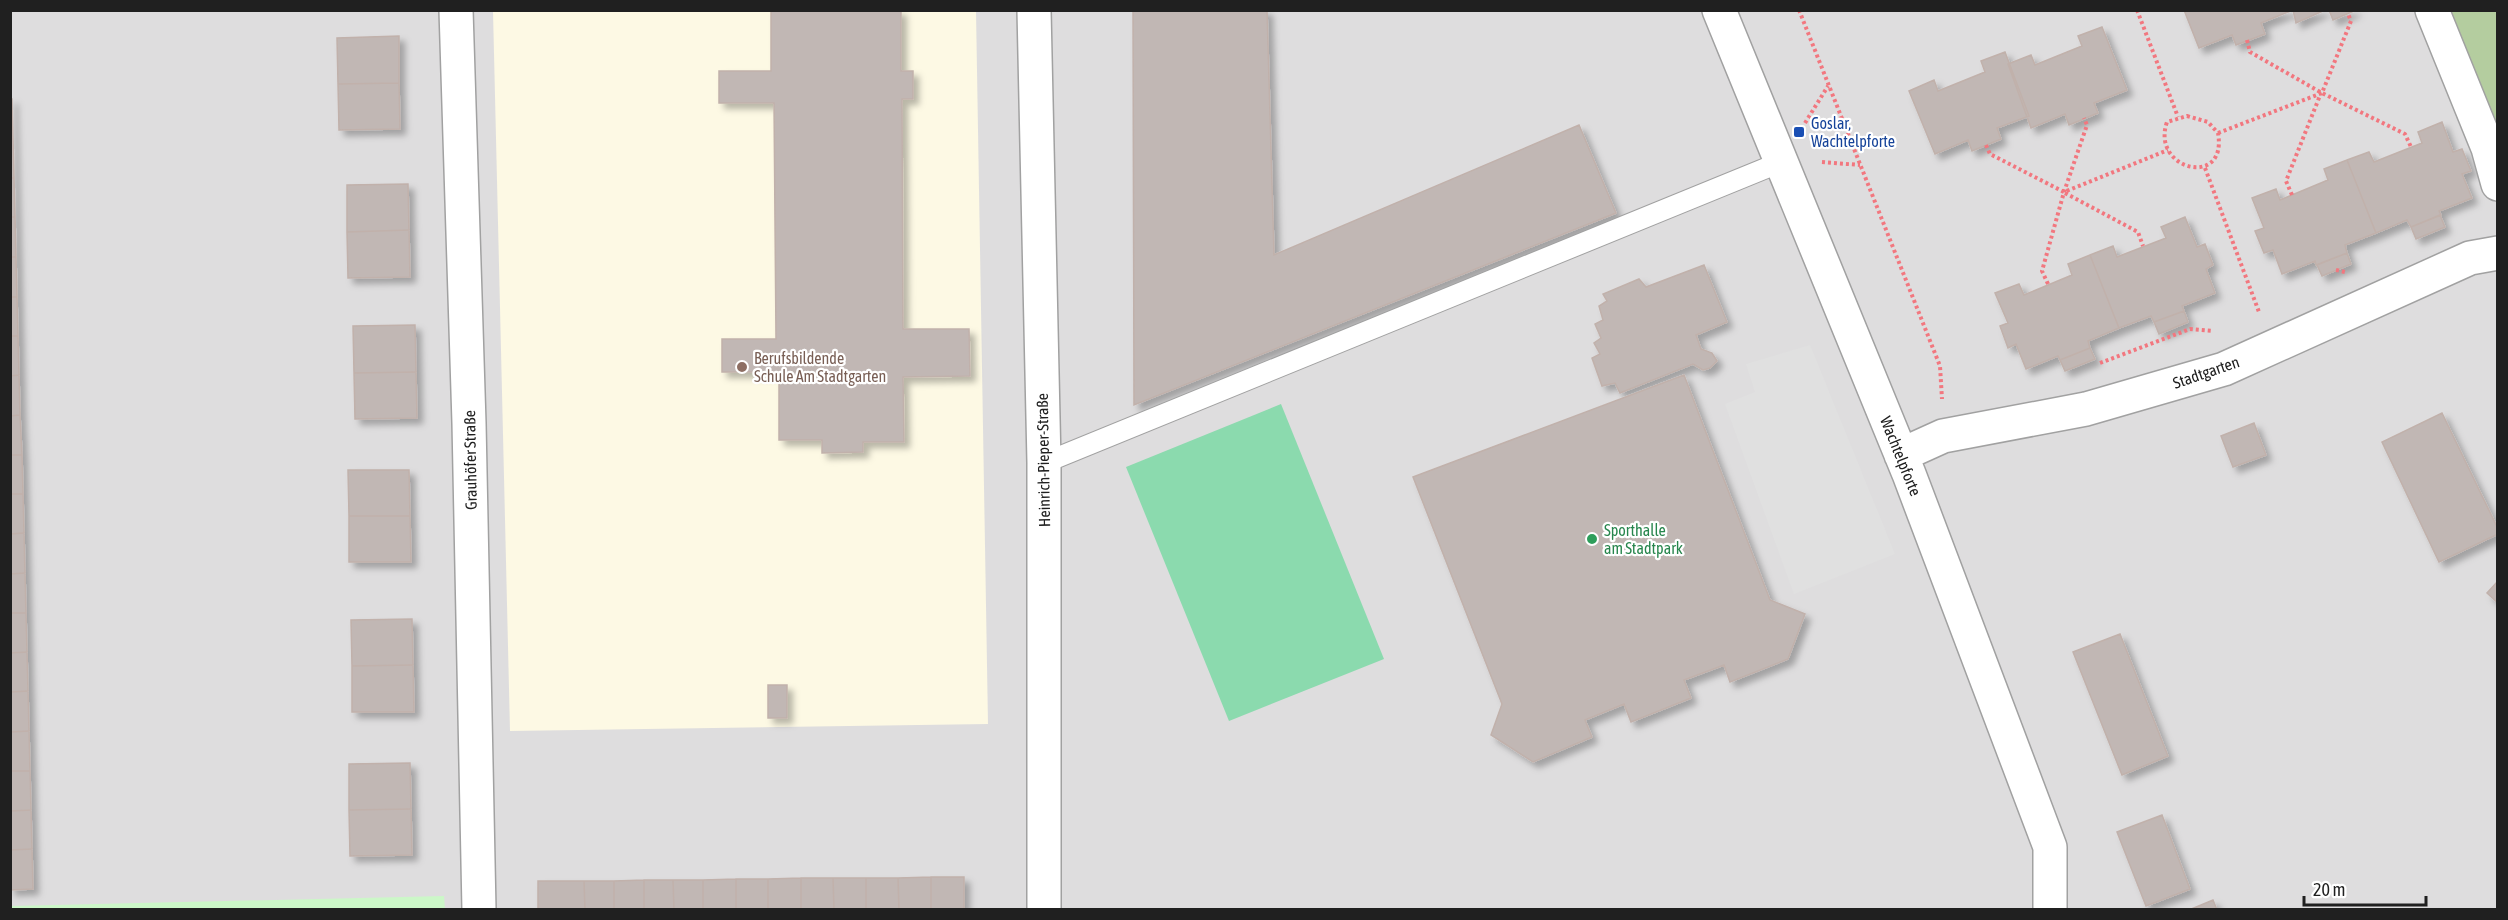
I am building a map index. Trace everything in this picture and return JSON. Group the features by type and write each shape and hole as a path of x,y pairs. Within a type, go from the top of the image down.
{"street":[{"name":"Grauhöfer Straße","path":"456,10 469,423 478,909"},
{"name":"Heinrich-Pieper-Straße","path":"1034,10 1044,463 1044,909"},
{"name":"Wachtelpforte","path":"1719,10 1901,455 2050,847 2050,909"},
{"path":"2432,10 2488,148 2498,184"},
{"name":"Stadtgarten","path":"1901,455 1943,436 2086,409 2224,369 2470,258 2498,253"}],"lane":[{"path":"1044,463 1781,162"}],"path":[{"path":"1799,10 1940,366 1943,436"},
{"path":"2137,10 2178,117"},
{"path":"2292,195 2286,181 2351,21 2348,14"},
{"path":"2247,40 2250,52 2322,93 2405,134 2410,147"},
{"path":"1799,132 1828,85"},
{"path":"2218,133 2322,93"},
{"path":"2178,117 2200,118 2216,128 2217,152 2210,165 2205,168 2181,163 2164,144 2167,122 2178,117"},
{"path":"2048,284 2042,271 2064,192 2087,125 2084,118"},
{"path":"1986,145 1990,154 2138,232 2144,246"},
{"path":"2064,192 2168,150"},
{"path":"1820,161 1860,165"},
{"path":"2205,168 2272,347"}],"shaded area":[{"path":"10,11 2440,11 2497,142 2497,909 11,909"},
{"name":"Berufsbildende Schule Am Stadtgarten","path":"493,11 976,11 988,724 510,731"},
{"path":"1810,345 1895,554 1794,594 1725,404 1755,392 1746,364"}],"green space":[{"path":"2440,11 2497,11 2497,142"},
{"path":"1281,404 1384,659 1229,721 1126,467"},
{"path":"444,896 445,909 10,909 11,906"}],"building":[{"path":"771,10 901,10 901,71 913,71 913,99 902,99 903,329 969,329 970,376 903,377 904,442 863,442 863,452 822,453 822,440 779,440 779,372 722,372 722,339 776,339 774,103 719,103 719,71 771,71"},
{"path":"1133,10 1267,10 1274,255 1579,125 1616,213 1134,405"},
{"path":"2184,10 2293,10 2261,23 2265,34 2236,45 2232,35 2199,48"},
{"path":"2293,10 2325,10 2296,23"},
{"path":"2329,10 2356,10 2333,20"},
{"path":"2102,27 2127,90 2094,103 2098,113 2069,125 2065,114 2031,128 2008,64 2031,55 2035,65 2082,46 2078,36"},
{"path":"399,36 399,83 338,84 337,38"},
{"path":"2005,52 2029,116 1997,128 2001,139 1972,151 1968,140 1935,154 1909,91 1934,80 1938,91 1985,72 1981,61"},
{"path":"399,83 400,129 339,130 338,84"},
{"path":"10,99 12,99 13,139 10,139"},
{"path":"2442,122 2453,152 2462,149 2471,171 2462,174 2472,198 2439,211 2441,215 2411,227 2407,220 2376,233 2347,160 2369,152 2374,162 2422,143 2418,132"},
{"path":"10,139 13,139 14,178 10,178"},
{"path":"2347,160 2376,233 2345,245 2347,253 2316,265 2315,261 2282,274 2273,250 2264,253 2255,231 2264,228 2252,198 2276,189 2280,200 2328,180 2324,169"},
{"path":"10,178 14,178 15,217 10,217"},
{"path":"408,184 409,230 347,232 347,185"},
{"path":"2440,215 2445,227 2416,239 2411,227"},
{"path":"10,217 15,217 16,257 10,257"},
{"path":"2185,217 2197,247 2205,244 2213,265 2206,269 2215,293 2182,306 2184,311 2154,322 2151,316 2119,328 2090,255 2113,246 2117,257 2166,238 2161,227"},
{"path":"409,230 410,277 348,278 347,232"},
{"path":"2347,253 2351,264 2322,276 2317,265"},
{"path":"2090,255 2119,328 2088,341 2090,348 2060,360 2058,356 2026,369 2016,344 2008,348 2000,326 2008,323 1995,293 2019,284 2024,295 2072,275 2068,264"},
{"path":"10,257 16,257 17,297 10,297"},
{"path":"1704,265 1727,322 1696,335 1701,349 1712,353 1717,361 1710,368 1703,370 1693,364 1620,393 1615,383 1602,386 1592,358 1600,354 1594,343 1601,338 1595,324 1603,320 1599,306 1607,301 1603,294 1639,279 1646,287"},
{"path":"10,297 17,297 18,336 10,336"},
{"path":"2184,311 2188,322 2159,334 2154,322"},
{"path":"415,325 416,372 354,373 353,326"},
{"path":"10,336 18,336 19,375 10,376"},
{"path":"2090,348 2095,359 2065,371 2060,360"},
{"path":"416,372 417,418 355,419 354,373"},
{"path":"19,375 20,415 10,416 10,376"},
{"name":"Sporthalle am Stadtpark","path":"1684,375 1770,600 1805,614 1788,659 1730,682 1724,665 1684,680 1691,698 1631,722 1624,704 1585,720 1592,737 1533,762 1491,735 1502,704 1413,477"},
{"path":"2442,413 2498,529 2498,534 2439,562 2382,442"},
{"path":"20,415 22,455 10,455 10,416"},
{"path":"2254,423 2266,455 2233,467 2221,436"},
{"path":"10,455 22,455 23,494 10,494"},
{"path":"348,470 409,470 410,516 349,516"},
{"path":"10,494 23,494 24,533 10,534"},
{"path":"349,516 410,516 411,562 349,562"},
{"path":"24,533 25,573 10,574 10,534"},
{"path":"25,573 26,613 10,613 10,574"},
{"path":"2498,581 2498,603 2487,593"},
{"path":"10,613 26,613 27,652 10,653"},
{"path":"412,619 413,665 352,666 351,620"},
{"path":"2120,634 2168,756 2122,775 2073,652"},
{"path":"27,652 28,691 10,692 10,653"},
{"path":"413,665 414,712 352,712 352,666"},
{"path":"768,685 787,685 787,718 768,718"},
{"path":"28,691 29,731 10,732 10,692"},
{"path":"29,731 30,771 10,771 10,732"},
{"path":"410,763 411,809 349,810 349,764"},
{"path":"10,771 30,771 31,810 10,811"},
{"path":"411,809 412,855 350,856 349,810"},
{"path":"31,810 32,849 10,850 10,811"},
{"path":"2162,815 2190,889 2146,906 2117,832"},
{"path":"32,849 33,889 10,890 10,850"},
{"path":"931,877 964,877 964,910 931,910"},
{"path":"931,877 931,910 899,910 898,878"},
{"path":"801,878 833,878 834,910 801,910"},
{"path":"801,878 801,910 768,910 768,879"},
{"path":"833,878 866,878 866,910 834,910"},
{"path":"866,878 898,878 899,910 866,910"},
{"path":"736,879 768,879 768,910 736,910"},
{"path":"736,879 736,910 703,910 703,880"},
{"path":"644,880 673,880 674,910 644,910"},
{"path":"644,880 644,910 614,910 614,881"},
{"path":"673,880 703,880 703,910 674,910"},
{"path":"538,881 584,881 585,910 538,910"},
{"path":"584,881 614,881 614,910 585,910"},
{"path":"2213,900 2217,910 2189,910"}],"place":[{"name":"Goslar, Wachtelpforte","path":"1799,132"},
{"name":"Berufsbildende Schule Am Stadtgarten","path":"742,367"},
{"name":"Sporthalle am Stadtpark","path":"1592,539"}]}
